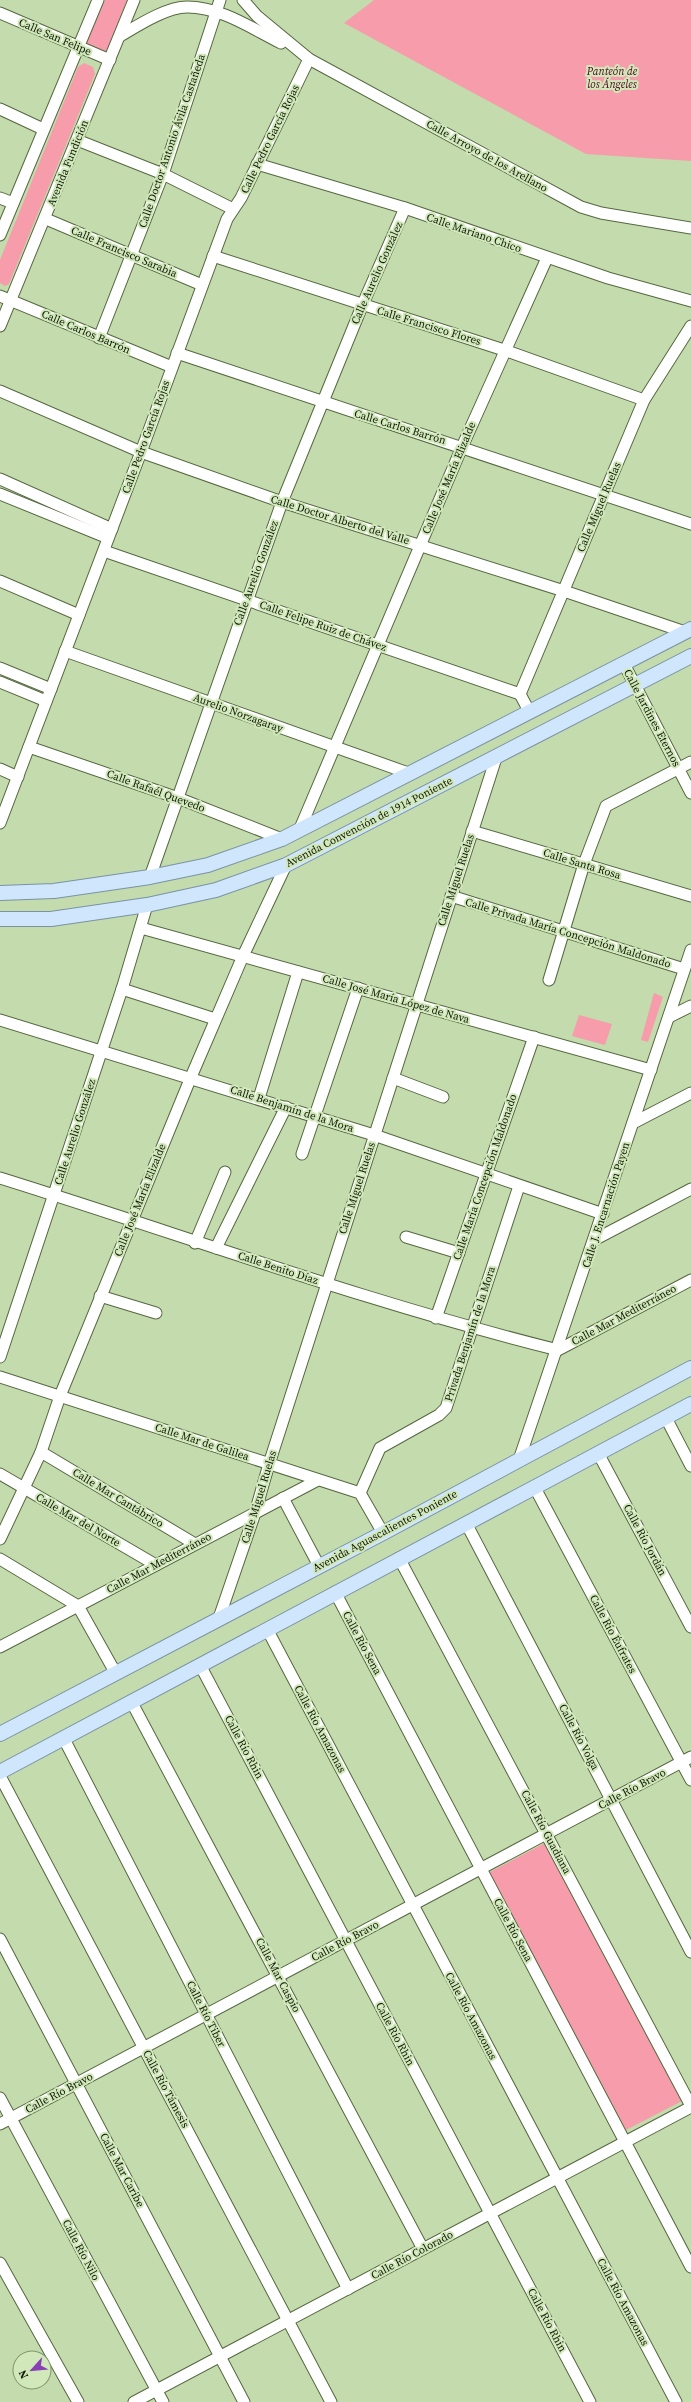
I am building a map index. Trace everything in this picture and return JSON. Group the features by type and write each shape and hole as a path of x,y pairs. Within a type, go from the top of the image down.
{"main road":[{"path":"0,893 54,891 150,877 208,866 282,839 529,711 688,631"},
{"name":"Avenida Convención de 1914 Poniente","path":"0,919 51,919 147,905 216,890 286,865 496,758 634,684 691,656"},
{"name":"Avenida Aguascalientes Poniente","path":"0,1734 78,1691 383,1533 691,1368"},
{"path":"0,1772 466,1522 535,1488 691,1404"},
{"name":"Avenida Aguascalientes Poniente","path":"0,1744 70,1703 78,1691"},
{"path":"0,1764 81,1721 94,1722"}],"street":[{"path":"0,235 98,0"},
{"name":"Avenida Fundición","path":"0,326 46,219 134,0"},
{"name":"Calle Arroyo de los Arellano","path":"243,0 257,16 296,50"},
{"name":"Calle Arroyo de los Arellano","path":"120,36 146,21 186,7 218,5 309,59 581,207 601,213 691,228"},
{"name":"Calle Doctor Antonio Ávila Castañeda","path":"99,338 163,174 218,5"},
{"name":"Calle San Felipe","path":"0,14 110,60"},
{"name":"Calle Pedro García Rojas","path":"0,823 104,551 227,219 241,198 309,59"},
{"path":"0,109 43,129"},
{"path":"77,140 163,174 233,209"},
{"name":"Calle Mariano Chico","path":"257,164 405,208 547,258 691,301"},
{"path":"0,198 13,203"},
{"name":"Calle Aurelio González","path":"150,877 246,600 282,502 362,306 405,208"},
{"name":"Calle Francisco Sarabia","path":"46,219 202,285"},
{"name":"Calle Francisco Flores","path":"213,256 362,306 504,350 644,400"},
{"name":"Calle José María Elizalde","path":"300,831 462,447 504,350 547,258"},
{"name":"Calle Carlos Barrón","path":"0,296 172,367"},
{"name":"Calle Miguel Ruelas","path":"520,694 644,400 691,326"},
{"name":"Calle Carlos Barrón","path":"177,353 323,403 462,447 691,524"},
{"name":"Calle Doctor Alberto del Valle","path":"0,391 141,452 282,502 688,631"},
{"path":"0,479 110,533"},
{"path":"0,494 110,533"},
{"name":"Calle Felipe Ruiz de Chávez","path":"104,551 520,694"},
{"path":"0,581 79,615"},
{"name":"Aurelio Norzagaray","path":"65,651 410,774"},
{"name":"Calle Jardines Eternos","path":"624,664 691,793"},
{"path":"0,668 51,689"},
{"path":"0,682 46,701"},
{"path":"520,694 529,711"},
{"name":"Calle Rafaél Quevedo","path":"29,747 178,798 282,839"},
{"name":"Calle Miguel Ruelas","path":"219,1618 255,1513 269,1464 374,1135 496,758"},
{"path":"549,980 584,864 606,806 691,762"},
{"path":"0,769 18,777"},
{"name":"Calle Santa Rosa","path":"472,830 691,896"},
{"name":"Calle José María Elizalde","path":"0,1539 41,1452 60,1396 100,1296 191,1077 243,956 286,865"},
{"name":"Calle Privada María Concepción Maldonado","path":"451,896 564,930 684,969"},
{"name":"Calle Aurelio González","path":"0,1357 122,989 147,905"},
{"name":"Calle José María López de Nava","path":"141,928 651,1070"},
{"name":"Calle J. Encarnación Payen","path":"520,1460 691,950"},
{"path":"259,1098 298,972"},
{"path":"302,1154 358,988"},
{"path":"122,989 216,1019"},
{"path":"669,1017 691,1006"},
{"name":"Calle Benjamín de la Mora","path":"0,1020 101,1052 259,1098 374,1135 603,1214"},
{"name":"Calle María Concepción Maldonado","path":"436,1318 534,1037"},
{"path":"393,1078 443,1096"},
{"path":"633,1123 691,1093"},
{"path":"216,1248 286,1107"},
{"path":"195,1242 225,1172"},
{"name":"Calle Benito Díaz","path":"0,1178 195,1242 436,1318 558,1350"},
{"name":"Privada Benjamín de la Mora","path":"360,1493 380,1448 439,1415 446,1408 519,1186"},
{"path":"594,1240 691,1189"},
{"path":"406,1237 458,1253"},
{"name":"Calle Mar Mediterráneo","path":"558,1350 691,1280"},
{"path":"100,1296 156,1313"},
{"name":"Calle Mar de Galilea","path":"0,1377 360,1493"},
{"path":"666,1418 691,1466"},
{"name":"Calle Mar Cantábrico","path":"41,1452 195,1544"},
{"name":"Calle Río Jordán","path":"598,1453 691,1627"},
{"name":"Calle Mar del Norte","path":"0,1474 156,1565"},
{"name":"Calle Mar Mediterráneo","path":"0,1647 318,1480"},
{"name":"Calle Río Éufrates","path":"535,1488 686,1759 691,1780"},
{"path":"360,1493 383,1533"},
{"path":"283,1498 319,1566"},
{"name":"Calle Río Volga","path":"466,1522 691,1952"},
{"name":"Calle Río Guadiana","path":"399,1558 547,1833 691,2107"},
{"path":"0,1560 78,1606 115,1672"},
{"name":"Calle Río Sena","path":"335,1592 691,2267"},
{"name":"Calle Río Amazonas","path":"267,1629 676,2402"},
{"name":"Calle Río Rhin","path":"200,1665 590,2402"},
{"name":"Calle Mar Caspio","path":"131,1701 279,1976 423,2249"},
{"name":"Calle Río Tiber","path":"64,1739 348,2289"},
{"name":"Calle Río Bravo","path":"0,2124 686,1759"},
{"name":"Calle Río Támesis","path":"0,1776 331,2402"},
{"name":"Calle Mar Caribe","path":"0,1939 244,2402"},
{"name":"Calle Río Nilo","path":"0,2098 163,2402"},
{"name":"Calle Río Colorado","path":"134,2402 691,2107"},
{"path":"0,2263 78,2402"}],"green space":[{"path":"105,0 127,0 106,53 86,44"},
{"name":"Panteón de los Ángeles","path":"374,0 691,0 691,161 586,154 344,23"},
{"path":"84,63 93,67 95,74 9,284 5,286 0,283 0,260 78,67"},
{"path":"654,993 663,997 648,1042 641,1040"},
{"path":"579,1015 612,1024 605,1045 572,1036"},
{"path":"547,1842 682,2101 626,2130 488,1873"}]}
